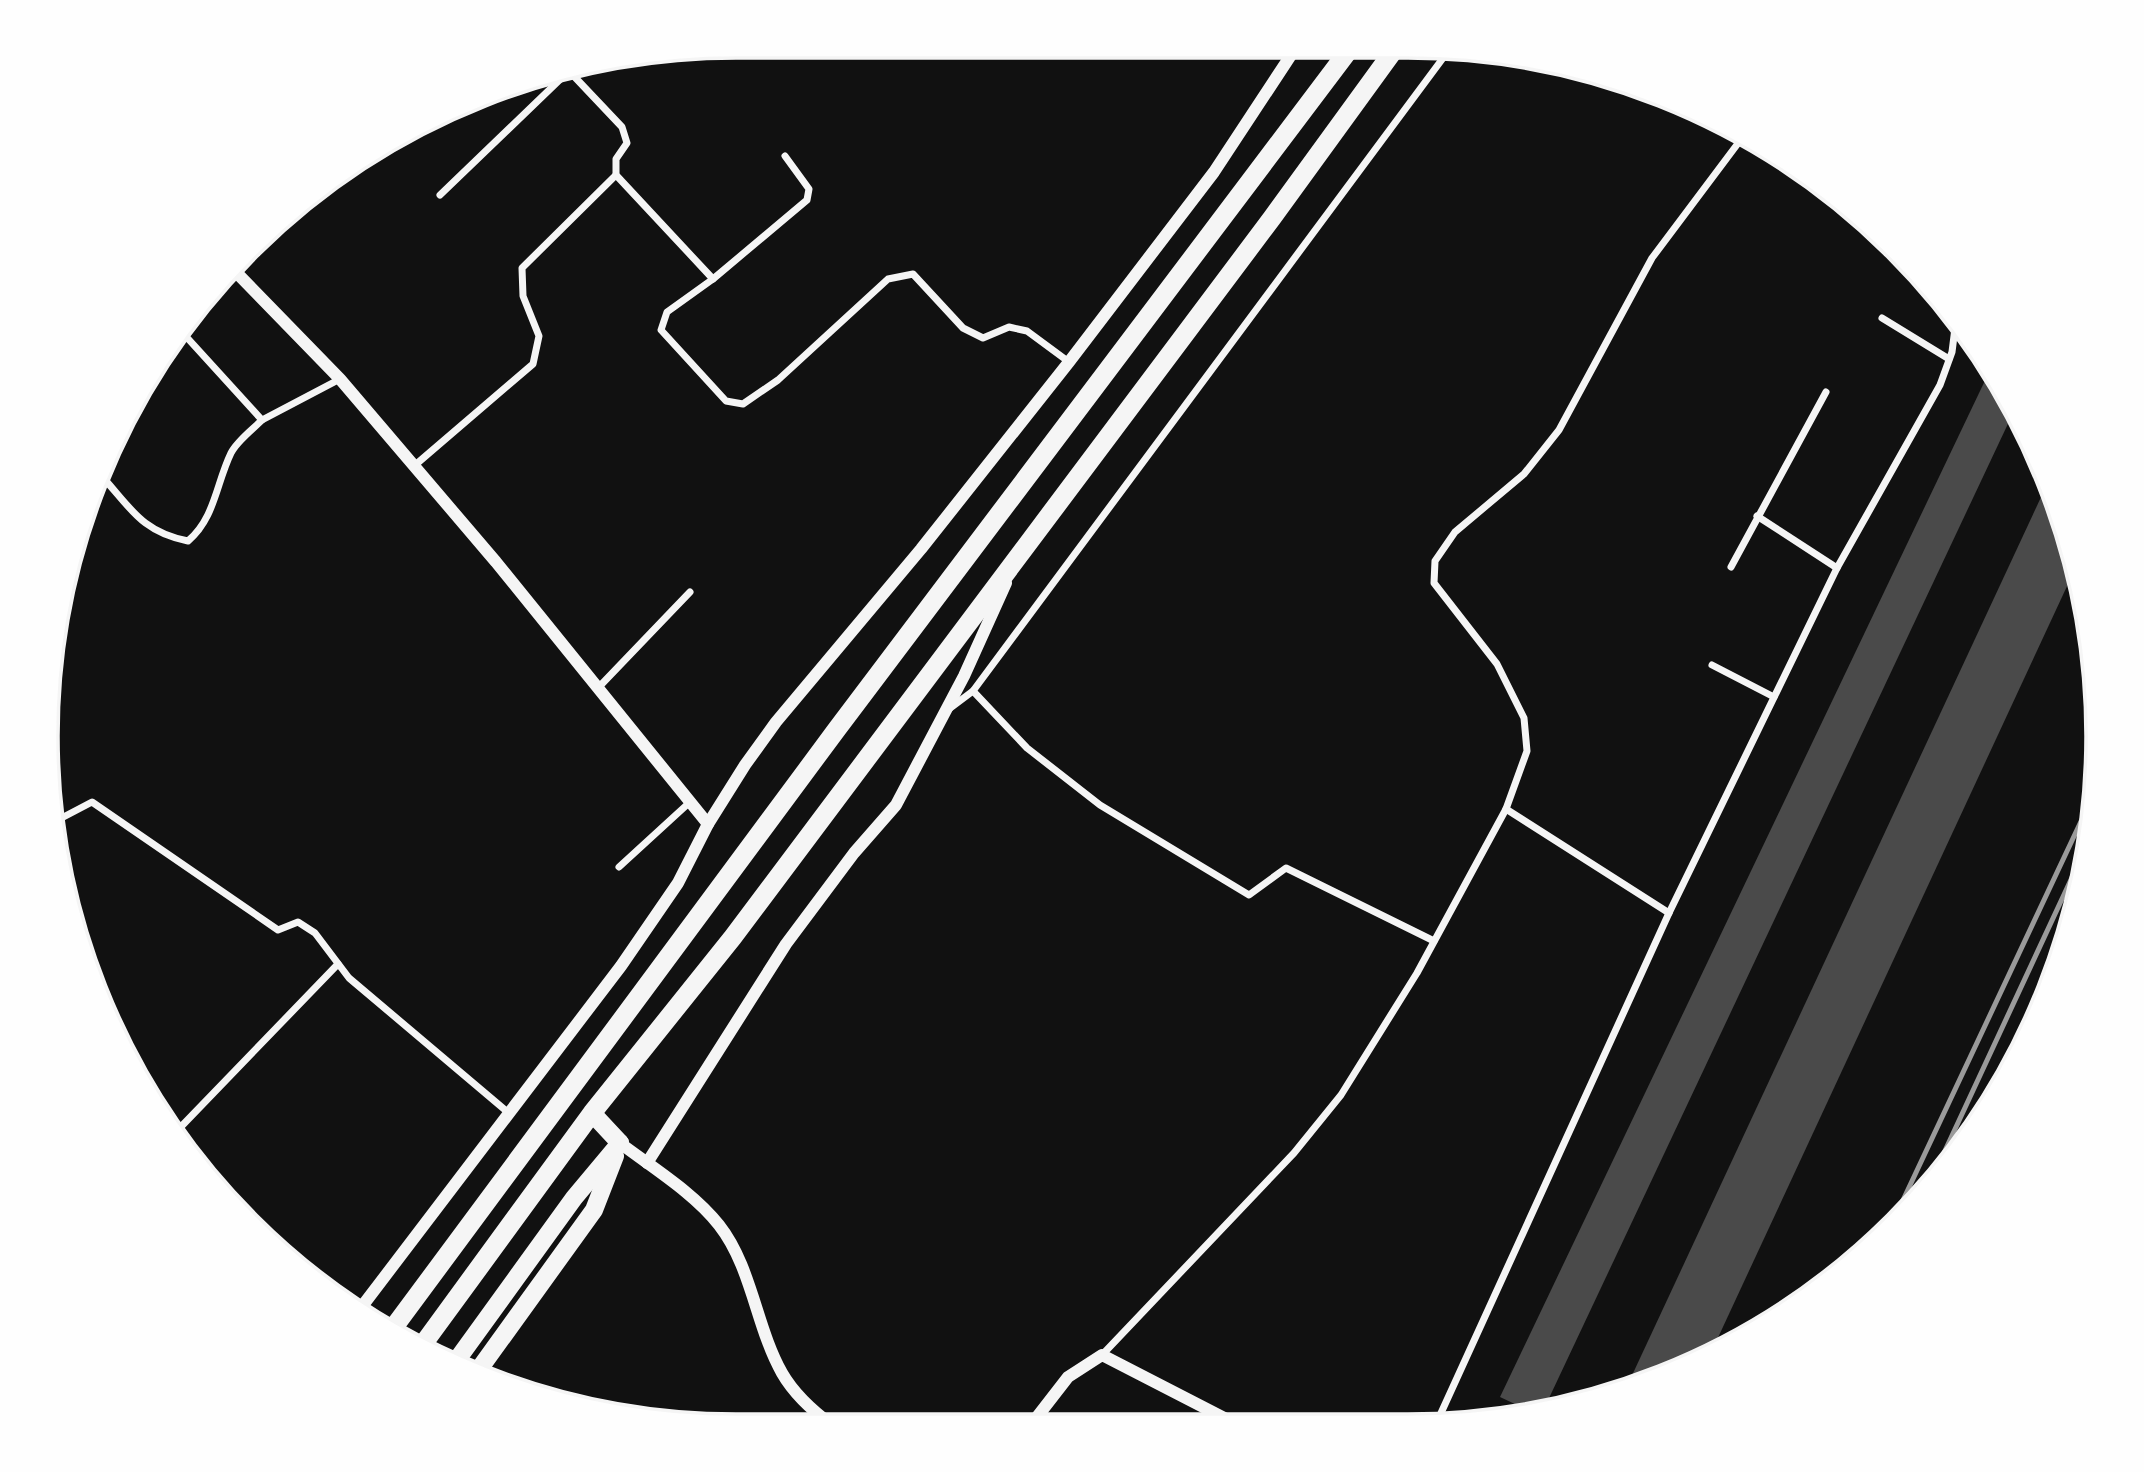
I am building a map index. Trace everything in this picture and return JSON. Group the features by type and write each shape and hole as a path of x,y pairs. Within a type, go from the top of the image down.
{"highway":[{"path":"397,1323 846,718 1343,58"},
{"path":"427,1339 592,1113 733,937 1388,58"}],"main road":[{"path":"592,1113 620,1143"},
{"path":"460,1355 573,1198 620,1143"},
{"path":"482,1365 594,1210 620,1143"}],"street":[{"path":"365,1304 511,1115 664,904 708,824 776,722 922,549 1069,362 1214,172 1289,58"},
{"path":"945,711 973,691 1442,59"},
{"path":"578,77 622,127 627,143 616,159 616,175 713,279"},
{"path":"440,195 558,82"},
{"path":"1039,1414 1068,1377 1102,1354 1294,1153 1340,1094 1434,942 1506,809 1527,751 1524,718 1497,664 1434,583 1435,561 1455,531 1524,474 1559,430 1651,258 1738,144"},
{"path":"785,156 809,188 807,200 713,279 667,312 661,330 726,401 743,404 778,380 888,279 913,274 963,328 983,338 1009,327 1027,331 1069,362"},
{"path":"414,466 533,364 538,336 523,296 522,268 616,175"},
{"path":"239,275 340,379 708,824"},
{"path":"1882,318 1949,359"},
{"path":"1441,1413 1670,913 1774,697 1837,568 1940,385 1954,333"},
{"path":"187,338 262,420"},
{"path":"107,483 136,518 153,531 188,541 209,519 218,485 233,449 262,420 340,379"},
{"path":"1731,567 1826,392"},
{"path":"1757,516 1837,568"},
{"path":"647,1163 786,944 854,853 897,805 1020,554"},
{"path":"598,688 690,592"},
{"path":"1712,665 1774,697"},
{"path":"973,691 1027,748 1100,805 1249,895 1286,868 1434,942"},
{"path":"63,817 92,802 278,930 298,922 315,933 349,978 511,1115"},
{"path":"619,867 690,802"},
{"path":"1506,809 1670,913"},
{"path":"182,1126 338,964"},
{"path":"620,1143 719,1225 736,1255 782,1373 818,1414"},
{"path":"1102,1354 1217,1414"}],"building":[{"path":"1985,381 2009,422 1549,1399 1517,1405 1500,1397"},
{"path":"2042,495 2068,583 1717,1339 1668,1363 1632,1376"}],"railway":[{"path":"1904,1199 2080,823"},
{"path":"1946,1150 2070,882"}]}
